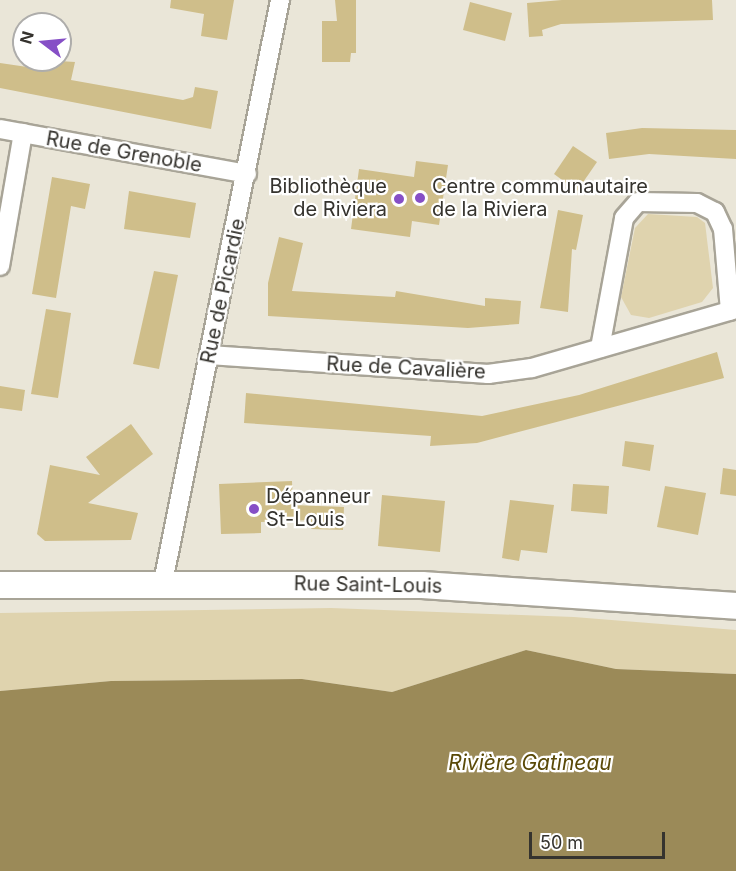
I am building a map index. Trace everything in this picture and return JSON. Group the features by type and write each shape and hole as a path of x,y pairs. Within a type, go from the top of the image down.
{"main road":[{"name":"Rue Saint-Louis","path":"0,585 163,582 422,585 736,606"}],"street":[{"name":"Rue de Picardie","path":"163,582 247,174 280,0"},
{"name":"Rue de Grenoble","path":"0,129 247,174"},
{"path":"0,266 23,133"},
{"name":"Rue de Cavalière","path":"209,356 488,374 600,348 733,310 723,229 714,212 697,203 638,202 624,218 600,348"}],"shaded area":[{"path":"648,214 697,217 705,223 713,288 702,302 649,318 631,315 621,297 635,228"},
{"path":"331,608 574,617 736,630 736,674 616,669 526,650 392,692 302,679 111,681 0,691 0,613"}],"water":[{"name":"Rivière Gatineau","path":"526,650 616,669 736,674 736,871 0,871 0,691 111,681 302,679 392,692"}],"building":[{"path":"171,0 234,0 227,40 201,36 204,14 170,8"},
{"path":"335,0 356,0 356,53 351,53 350,62 322,62 322,21 337,21"},
{"path":"562,0 712,0 713,20 561,24 542,30 543,36 529,37 527,3"},
{"path":"470,2 512,13 505,41 463,30"},
{"path":"72,62 75,62 71,80 183,100 193,97 195,87 218,91 211,129 0,88 0,63 12,65 12,72 72,72"},
{"path":"642,128 736,130 736,159 649,154 609,159 606,133"},
{"path":"573,146 597,162 577,191 554,174"},
{"name":"Bibliothèque de Riviera","path":"416,161 448,165 439,225 412,221 410,237 351,229 359,169 414,177"},
{"path":"52,177 90,184 85,209 71,206 56,298 32,294"},
{"path":"129,191 196,203 190,238 124,229"},
{"path":"558,210 583,215 576,250 572,249 568,312 540,308"},
{"path":"279,237 303,243 292,291 395,297 396,291 485,306 485,298 521,301 519,324 468,328 268,316 268,283"},
{"path":"154,271 178,275 159,369 133,364"},
{"path":"46,309 71,313 58,398 31,394"},
{"path":"717,352 724,378 477,443 430,446 431,436 244,423 246,393 482,416 579,395"},
{"path":"0,386 25,390 22,411 0,408"},
{"path":"131,424 153,454 88,503 138,513 131,540 45,541 37,534 50,465 100,475 86,457"},
{"path":"625,441 654,445 650,471 622,466"},
{"path":"723,468 736,470 736,496 720,494"},
{"name":"Dépanneur St-Louis","path":"292,481 293,505 344,507 343,530 311,529 311,520 261,522 261,533 221,534 219,484"},
{"path":"573,484 609,486 607,514 571,511"},
{"path":"665,486 706,493 698,535 657,527"},
{"path":"382,495 445,501 440,552 378,546"},
{"path":"510,500 554,505 547,553 521,550 519,561 502,558"}],"place":[{"name":"Centre communautaire de la Riviera","path":"420,198"},
{"name":"Bibliothèque de Riviera","path":"399,199"},
{"name":"Dépanneur St-Louis","path":"254,509"}]}
